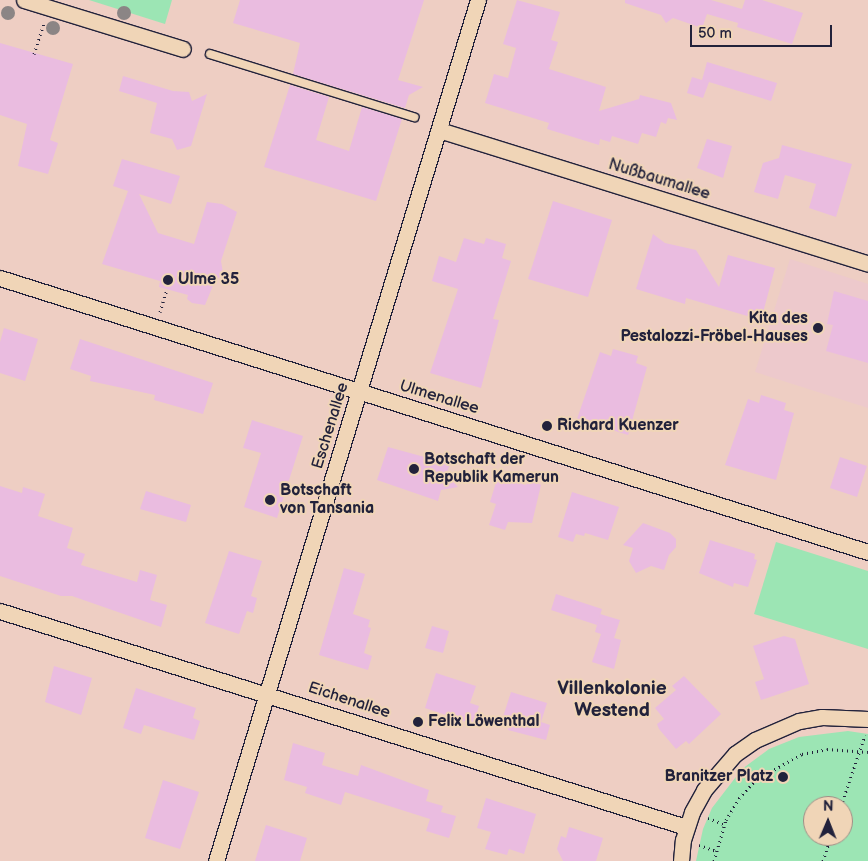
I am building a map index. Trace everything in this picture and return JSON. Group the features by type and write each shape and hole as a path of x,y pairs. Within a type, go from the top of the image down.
{"street":[{"path":"24,0 183,49"},
{"name":"Eschenallee","path":"216,861 478,0"},
{"name":"Nußbaumallee","path":"439,130 868,264"},
{"name":"Ulmenallee","path":"0,278 868,552"},
{"name":"Eichenallee","path":"0,611 686,827"},
{"path":"680,861 686,827 704,790 718,771 754,740 807,720 847,716 868,719"}],"lane":[{"path":"210,54 414,117"}],"path":[{"path":"34,54 44,22"},
{"path":"160,312 166,289"},
{"path":"844,796 865,735"},
{"path":"714,861 724,824 739,798 757,779 778,765 802,754 827,749 868,752"},
{"path":"708,818 724,824"},
{"path":"699,846 716,850"},
{"path":"823,861 828,846"}],"shaded area":[{"name":"Kita des Pestalozzi-Fröbel-Hauses","path":"790,259 868,284 868,408 755,372"}],"green space":[{"path":"89,0 172,0 165,24"},
{"path":"776,542 868,571 868,649 754,614"},
{"name":"Branitzer Platz","path":"848,731 868,734 868,861 696,861 703,829 712,808 742,769 769,749 799,737"}],"building":[{"path":"240,0 424,0 398,80 423,87 409,95 405,108 293,74 300,43 233,23"},
{"path":"517,0 560,12 551,40 558,42 549,69 606,87 599,111 639,99 640,95 671,103 677,120 668,118 666,124 661,122 656,137 642,133 638,144 612,136 610,142 600,139 599,145 547,129 549,123 485,103 494,74 508,78 516,48 503,44"},
{"path":"625,0 711,0 742,9 745,0 762,0 803,13 792,44 737,27 738,23 707,14 702,28 673,18 666,23 661,15 625,3"},
{"path":"0,43 73,64 50,140 58,143 48,174 18,166 27,124 0,115"},
{"path":"707,62 777,83 771,101 709,82 703,98 687,93 692,77 702,80"},
{"path":"123,76 173,91 189,92 192,101 207,94 191,146 177,150 172,139 150,133 157,103 119,91"},
{"path":"290,85 329,97 316,140 349,151 362,107 402,119 376,201 264,167"},
{"path":"707,139 732,146 723,178 697,168"},
{"path":"782,145 852,164 836,217 809,208 816,184 785,175 778,199 754,192 763,163 779,158"},
{"path":"122,159 180,176 171,204 139,194 158,233 194,244 207,202 222,204 237,212 221,261 223,273 214,283 205,305 192,303 187,299 188,295 159,287 160,281 102,264 128,191 113,186"},
{"path":"553,201 612,220 588,297 528,279"},
{"path":"653,234 665,243 696,250 719,287 728,255 775,268 761,320 686,298 685,304 636,289"},
{"path":"464,238 484,244 486,238 506,244 502,258 511,261 493,319 499,320 481,388 430,373 458,289 432,281 439,256 456,262"},
{"path":"834,291 868,301 868,363 826,351 833,325 827,324"},
{"path":"4,328 38,339 25,381 0,373 0,342"},
{"path":"80,339 213,383 203,414 154,400 155,395 90,381 91,376 70,369"},
{"path":"613,349 638,356 636,363 647,367 628,435 577,419 600,352 611,356"},
{"path":"761,395 786,403 784,410 794,413 776,480 725,465 748,399 759,403"},
{"path":"252,420 303,436 277,518 244,507 261,453 243,448"},
{"name":"Botschaft der Republik Kamerun","path":"388,447 450,464 446,474 458,487 441,490 438,501 377,480"},
{"path":"840,457 867,466 857,497 830,488"},
{"path":"498,476 525,485 533,481 541,485 532,523 508,522 505,530 489,525 496,504 490,502"},
{"path":"0,486 22,493 23,487 45,494 38,516 73,528 67,548 85,554 81,565 137,582 140,570 157,575 150,600 167,605 161,627 72,596 61,596 0,576"},
{"path":"146,491 191,505 186,522 140,509"},
{"path":"572,492 619,507 608,540 585,533 584,536 576,534 573,542 558,537"},
{"path":"643,523 670,533 676,539 676,547 669,555 664,570 651,566 636,573 629,561 633,548 623,545"},
{"path":"710,540 755,554 754,559 757,560 748,587 734,583 733,587 699,573"},
{"path":"229,551 262,561 251,596 257,598 253,613 247,611 239,634 205,623"},
{"path":"344,568 365,574 353,614 370,620 368,627 371,628 364,653 372,656 368,670 319,655"},
{"path":"556,594 602,609 597,625 551,610"},
{"path":"600,614 620,620 614,638 621,640 614,669 592,662 601,634 595,632"},
{"path":"432,626 449,631 443,653 425,648"},
{"path":"784,636 795,639 809,684 761,700 755,682 764,679 753,646"},
{"path":"54,666 92,678 81,715 45,702"},
{"path":"436,673 476,686 470,703 479,706 473,724 425,708"},
{"path":"684,676 721,714 689,744 686,741 676,749 659,729 657,724 664,719 655,708 676,690 672,686"},
{"path":"136,688 196,708 193,718 200,721 194,740 144,725 141,734 123,728"},
{"path":"511,692 547,703 541,722 550,725 546,740 508,730 510,722 502,720"},
{"path":"293,743 325,753 322,765 358,776 361,765 429,790 426,801 443,806 441,812 456,816 449,838 426,831 430,819 345,792 341,805 305,793 307,787 284,780"},
{"path":"163,780 199,792 180,849 145,838"},
{"path":"486,798 536,814 524,854 509,849 507,855 485,849 491,832 477,828"},
{"path":"266,825 307,838 300,861 255,861"},
{"path":"569,827 603,838 596,861 563,861 557,849 561,836 566,838"}],"place":[{"name":"Ulme 35","path":"168,280"},
{"name":"Kita des Pestalozzi-Fröbel-Hauses","path":"818,328"},
{"name":"Richard Kuenzer","path":"547,426"},
{"name":"Botschaft der Republik Kamerun","path":"414,469"},
{"name":"Botschaft von Tansania","path":"270,500"},
{"name":"Felix Löwenthal","path":"418,722"},
{"name":"Branitzer Platz","path":"783,777"}],"district":[{"name":"Villenkolonie Westend","path":"612,700"}]}
